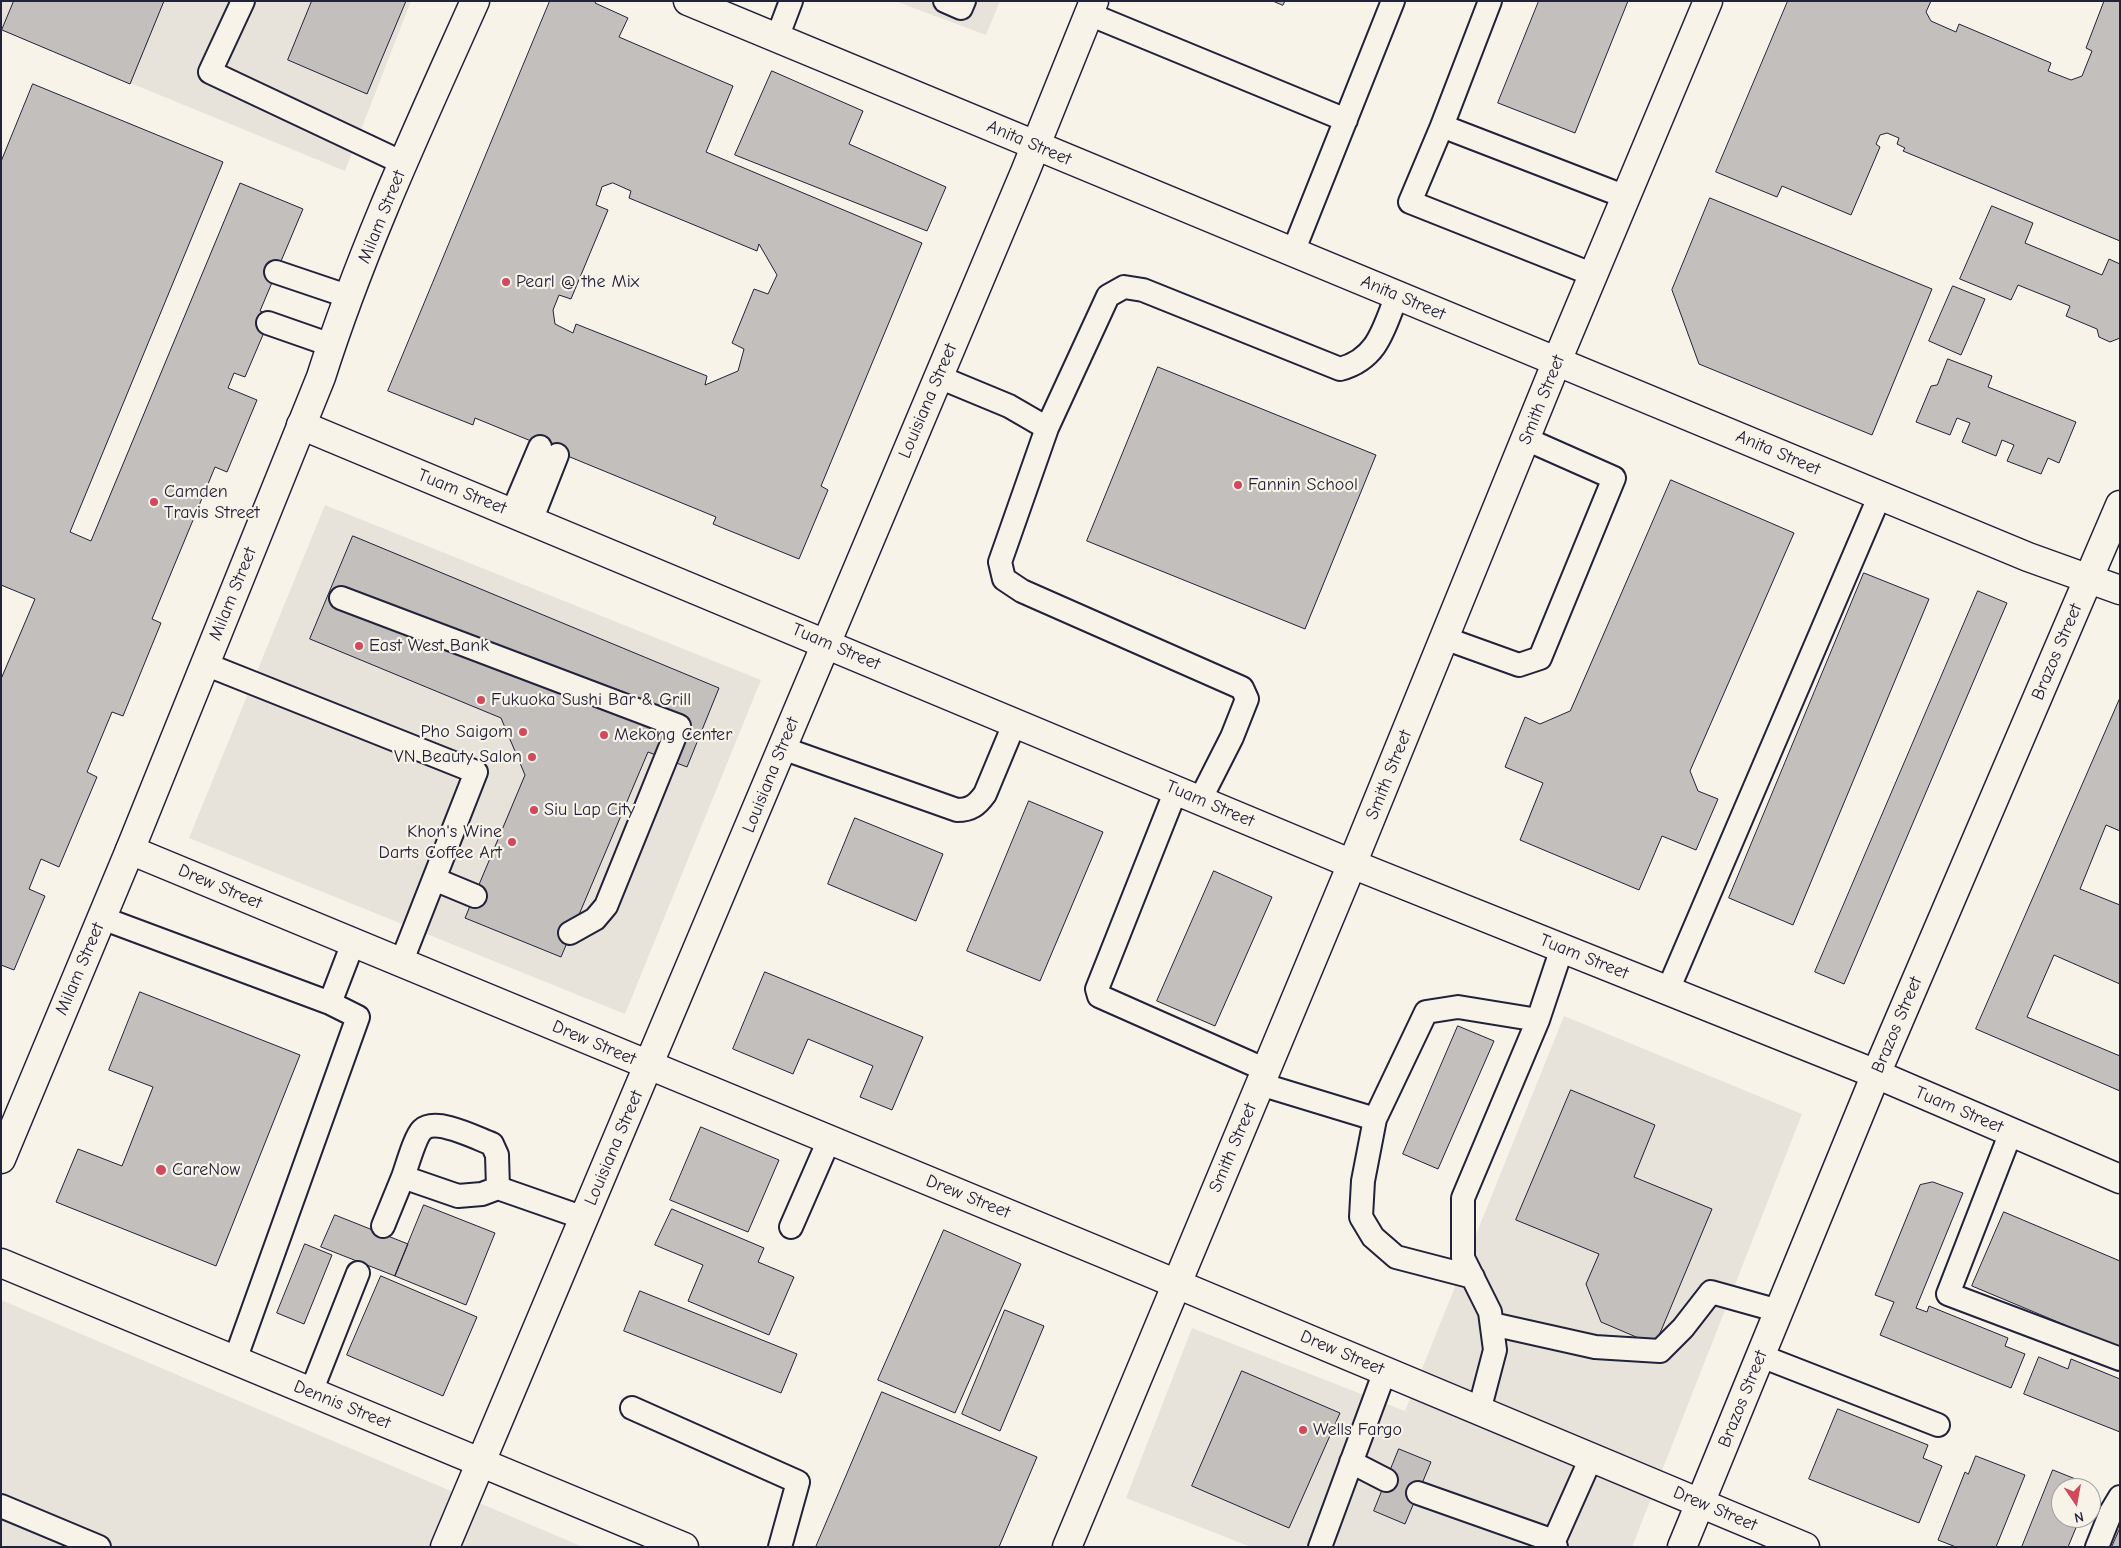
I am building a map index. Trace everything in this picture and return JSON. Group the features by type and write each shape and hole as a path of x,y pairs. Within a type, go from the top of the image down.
{"street":[{"name":"Milam Street","path":"1,1159 130,850 321,377 331,345 403,163 475,1"},
{"name":"Anita Street","path":"688,1 2028,557 2120,590"},
{"name":"Smith Street","path":"1067,1547 1352,864 1557,362 1708,1"},
{"name":"Louisiana Street","path":"445,1547 479,1462 649,1066 939,377 1092,8"},
{"name":"Tuam Street","path":"301,425 1352,864 1876,1074 2120,1179"},
{"name":"Brazos Street","path":"1682,1547 1876,1074 2120,505"},
{"name":"Drew Street","path":"130,850 1805,1547"},
{"name":"Dennis Street","path":"1,1263 684,1547"}],"lane":[{"path":"243,1 210,72 403,163"},
{"path":"777,38 791,1"},
{"path":"945,1 962,8 964,1"},
{"path":"1293,252 1393,1"},
{"path":"1490,1 1442,126 1410,202 1594,275"},
{"path":"1092,8 1346,120"},
{"path":"1442,126 1626,197"},
{"path":"276,272 350,297"},
{"path":"1375,1119 1263,1077 1099,996 1097,988 1188,795 1232,737 1247,700 1242,688 1022,591 1004,579 1000,562 1047,428 1108,296 1124,287 1152,294 1340,368 1356,364 1377,344 1397,295"},
{"path":"268,323 331,345"},
{"path":"939,377 1009,406 1047,428"},
{"path":"1444,638 1520,665 1540,658 1614,478 1526,439"},
{"path":"522,517 548,451"},
{"path":"1668,990 1880,495"},
{"path":"341,598 679,726 606,906 596,919 570,933"},
{"path":"205,664 476,772 401,963"},
{"path":"782,748 958,810 968,810 978,804 985,794 1015,722"},
{"path":"434,879 475,896"},
{"path":"102,918 330,1003 358,1017 235,1360"},
{"path":"330,1003 353,943"},
{"path":"1479,1411 1495,1350 1490,1312 1463,1258 1463,1198 1538,1020 1562,948"},
{"path":"1473,1277 1396,1257 1373,1237 1361,1217 1363,1181 1375,1119 1426,1012 1458,1007 1538,1020"},
{"path":"384,1226 421,1131 428,1126 440,1124 492,1144 497,1155 498,1188"},
{"path":"2011,1132 1948,1294 2120,1359"},
{"path":"791,1227 829,1140"},
{"path":"403,1176 458,1196 482,1194 498,1188 584,1218"},
{"path":"311,1392 358,1273"},
{"path":"1492,1324 1595,1346 1660,1351 1683,1328 1711,1292 1779,1311"},
{"path":"1761,1356 1938,1425"},
{"path":"1320,1547 1385,1371"},
{"path":"632,1408 798,1482 780,1547"},
{"path":"1418,1493 1555,1544 1591,1458"},
{"path":"1351,1462 1386,1480"},
{"path":"2098,1547 2111,1512 2120,1497"},
{"path":"1,1506 99,1547"}],"shaded area":[{"path":"1,1 411,1 345,171 1,30"},
{"path":"895,1 1000,1 986,35"},
{"name":"Mekong Center","path":"325,505 761,680 625,1014 189,838"},
{"path":"1564,1016 1802,1114 1632,1547 1251,1547 1126,1498 1192,1328 1405,1411"},
{"path":"1,1300 583,1547 1,1547"}],"building":[{"path":"14,1 164,1 130,84 2,30"},
{"path":"312,1 406,1 367,94 288,60"},
{"name":"Pearl @ the Mix","path":"550,1 596,1 595,3 628,18 619,37 733,86 706,152 922,243 821,486 828,490 799,559 713,524 716,517 475,418 473,425 388,391","holes":["613,183 631,191 629,198 757,251 759,244 777,275 768,294 754,289 732,343 744,349 738,371 705,385 707,376 576,324 573,333 555,324 553,310 559,295 571,299 608,210 596,205 602,187"]},
{"path":"1273,1 1285,1 1283,5"},
{"path":"1539,1 1628,1 1575,133 1498,103"},
{"path":"1788,1 1931,1 1926,12 1931,21 1956,32 1959,24 2051,63 2048,71 2071,80 2082,76 2092,51 2086,48 2104,1 2120,1 2120,241 1903,151 1905,148 1897,144 1899,138 1887,133 1880,135 1876,144 1880,147 1851,215 1782,186 1777,197 1716,172"},
{"path":"772,71 863,111 849,144 946,187 927,231 735,155"},
{"name":"Camden Travis Street","path":"33,84 223,162 70,532 91,541 240,183 303,209 260,311 271,315 268,323 245,377 234,373 228,388 257,400 227,472 215,467 152,619 161,623 123,716 112,712 87,772 97,777 59,867 41,859 29,889 45,896 14,970 1,965 1,679 35,599 1,585 1,162"},
{"path":"1710,198 1932,289 1872,435 1699,364 1672,290"},
{"path":"1992,206 2033,223 2025,243 2102,275 2109,259 2120,264 2120,338 2110,342 2099,337 2097,329 2066,316 2070,306 2018,285 2011,300 1960,279"},
{"path":"1953,286 1985,299 1961,355 1929,341"},
{"path":"1948,359 1992,376 1988,387 2076,422 2059,463 2048,458 2041,474 2007,461 2014,445 2002,440 1996,456 1962,442 1970,423 1957,418 1950,435 1916,422 1931,386 1937,385"},
{"path":"1158,367 1376,455 1305,629 1087,541"},
{"path":"1671,480 1794,533 1690,771 1698,791 1718,799 1696,850 1662,836 1639,890 1520,840 1543,783 1505,767 1525,717 1540,724 1570,711"},
{"name":"Mekong Center","path":"353,536 719,688 687,767 648,752 561,957 465,918 525,775 501,718 310,639"},
{"path":"1864,573 1929,599 1793,925 1729,898"},
{"path":"1978,591 2007,603 1844,984 1815,972"},
{"path":"2120,698 2120,831 2106,825 2080,889 2120,905 2120,984 2054,955 2027,1017 2120,1056 2120,1091 1976,1029"},
{"path":"1029,801 1103,832 1040,981 967,951"},
{"path":"855,818 943,854 916,921 828,884"},
{"path":"1214,871 1272,897 1215,1026 1157,1001"},
{"path":"765,972 923,1037 892,1110 860,1097 873,1066 808,1039 793,1074 733,1049"},
{"path":"140,992 300,1055 216,1266 56,1202 78,1149 122,1166 153,1087 109,1070"},
{"path":"1458,1026 1494,1041 1438,1169 1403,1154"},
{"path":"1571,1090 1655,1125 1634,1177 1712,1209 1655,1345 1601,1322 1586,1284 1599,1254 1516,1220"},
{"path":"701,1127 779,1160 748,1232 670,1200"},
{"path":"1933,1182 1963,1193 1916,1308 1927,1312 1929,1306 2008,1338 2005,1346 2025,1354 2011,1388 1880,1335 1894,1302 1875,1295 1920,1185"},
{"path":"424,1205 495,1233 466,1305 395,1276"},
{"path":"672,1209 764,1248 758,1262 794,1277 769,1335 688,1301 703,1265 655,1245"},
{"path":"2004,1212 2120,1261 2120,1348 1972,1286"},
{"path":"335,1215 408,1244 395,1276 321,1247"},
{"path":"944,1230 1021,1264 955,1413 878,1380"},
{"path":"305,1244 332,1255 304,1324 277,1313"},
{"path":"381,1276 477,1317 443,1396 347,1355"},
{"path":"640,1291 797,1354 781,1393 624,1331"},
{"path":"1005,1310 1044,1326 1000,1431 962,1414"},
{"path":"2039,1357 2068,1369 2071,1359 2120,1379 2120,1432 2024,1394"},
{"path":"1242,1371 1340,1413 1289,1528 1192,1486"},
{"path":"882,1392 1037,1457 999,1547 816,1547"},
{"path":"1838,1409 1928,1445 1923,1458 1942,1466 1919,1523 1809,1479"},
{"path":"1399,1449 1431,1462 1405,1524 1374,1511"},
{"path":"1976,1456 2025,1475 1996,1547 1956,1547 1938,1540 1965,1472 1968,1474"},
{"path":"2053,1470 2073,1478 2051,1478 2051,1528 2076,1528 2068,1547 2022,1547"},
{"path":"2120,1528 2120,1547 2112,1547"}],"place":[{"name":"Pearl @ the Mix","path":"506,282"},
{"name":"Fannin School","path":"1238,485"},
{"name":"Camden Travis Street","path":"154,502"},
{"name":"East West Bank","path":"359,646"},
{"name":"Fukuoka Sushi Bar & Grill","path":"481,700"},
{"name":"Pho Saigom","path":"523,732"},
{"name":"Mekong Center","path":"604,735"},
{"name":"VN Beauty Salon","path":"532,757"},
{"name":"Siu Lap City","path":"534,810"},
{"name":"Khon's Wine Darts Coffee Art","path":"512,842"},
{"name":"CareNow","path":"161,1170"},
{"name":"Wells Fargo","path":"1303,1430"}]}
